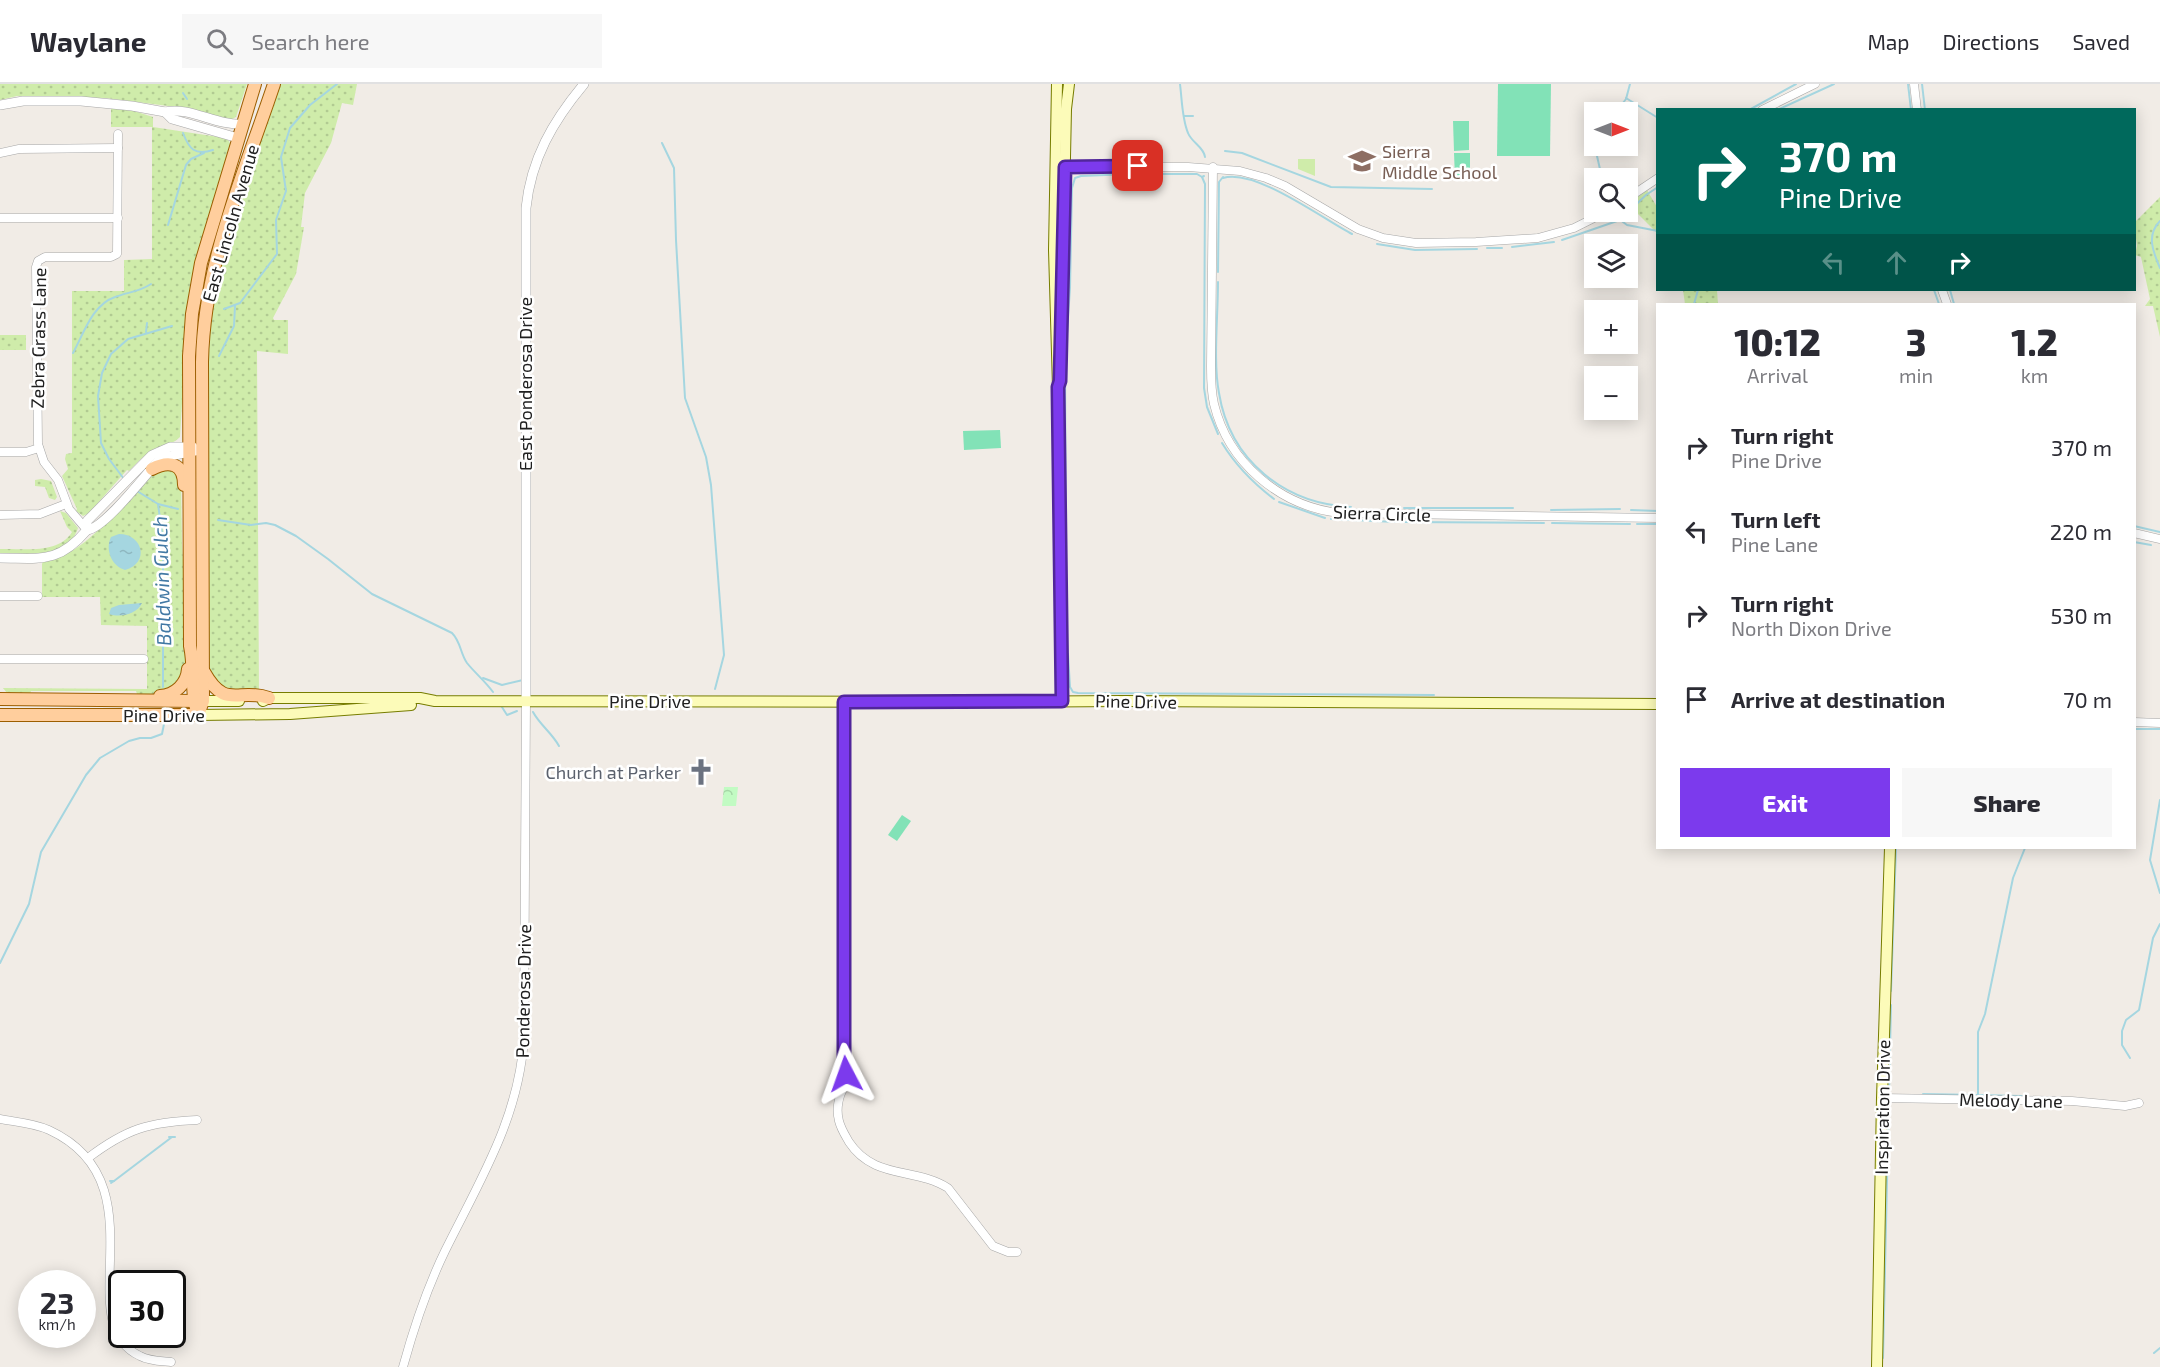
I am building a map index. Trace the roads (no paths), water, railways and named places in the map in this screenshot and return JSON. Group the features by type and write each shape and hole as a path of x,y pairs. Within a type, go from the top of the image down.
{"main road":[{"name":"East Lincoln Avenue","path":"198,715 190,646 189,356 194,299 201,263 255,84"},
{"name":"East Lincoln Avenue","path":"198,700 203,670 202,338 209,286 221,242 274,84"},
{"path":"1057,84 1060,167 1060,381 1058,387 1062,701"},
{"path":"1060,167 1069,84"},
{"path":"152,469 159,465 169,464 181,471 184,480 184,517 189,525"},
{"path":"108,699 118,696 166,696 172,693 187,677 190,646"},
{"path":"203,670 212,684 224,695 269,698"},
{"name":"Pine Drive","path":"0,699 263,701 269,698 420,698 435,701 1656,704"},
{"name":"Pine Drive","path":"0,715 290,714 422,705 435,701"},
{"name":"Inspiration Drive","path":"1877,1367 1890,849"}],"street":[{"name":"East Ponderosa Drive","path":"526,700 526,208 530,179 542,146 558,117 584,84"},
{"path":"1766,108 1815,84"},
{"path":"1914,84 1917,108"},
{"path":"0,105 20,101 81,101 165,112 176,110 224,124 243,124"},
{"path":"165,112 172,119 238,138"},
{"name":"Zebra Grass Lane","path":"87,530 66,504 58,482 45,464 39,448 37,435 37,263 46,257 114,256 117,252 118,134"},
{"path":"0,153 19,148 118,148"},
{"path":"1060,167 1213,167 1240,171 1272,180 1358,229 1383,238 1409,242 1447,243 1532,239 1574,228 1586,222"},
{"name":"Sierra Circle","path":"1213,167 1211,367 1213,399 1221,425 1231,444 1247,466 1263,481 1286,497 1302,504 1322,511 1339,513 1656,518"},
{"path":"1638,191 1656,179"},
{"path":"0,218 118,218"},
{"path":"0,452 26,452 39,448"},
{"path":"87,530 87,521 148,458 160,450 202,450"},
{"path":"0,558 39,558 57,555 72,546 87,530 92,530 156,463 165,457 189,450"},
{"path":"0,515 40,514 66,504"},
{"path":"2136,533 2160,538"},
{"path":"0,596 38,596"},
{"path":"0,659 144,659"},
{"name":"Ponderosa Drive","path":"403,1367 431,1281 500,1140 513,1106 521,1068 524,1038 526,700"},
{"path":"844,702 844,1065 846,1074 855,1083 845,1086 841,1092 837,1112 841,1128 852,1146 868,1162 885,1170 926,1178 948,1188 993,1246 1008,1252 1017,1252"},
{"path":"2136,722 2160,723"},
{"name":"Melody Lane","path":"1882,1098 2072,1101 2126,1106 2139,1103"},
{"path":"0,1119 48,1129 67,1140 88,1158 102,1183 109,1208 110,1310 113,1327 121,1341 133,1353 148,1360 171,1362"},
{"path":"88,1158 111,1141 136,1129 162,1122 197,1120"}],"water":[{"path":"119,534 134,539 140,549 138,561 125,570 116,565 109,552 111,537"},
{"path":"142,603 140,607 128,614 119,616 109,614 111,608 119,605"}],"waterway":[{"name":"Baldwin Gulch","path":"224,309 240,303 277,254 276,220 286,191 281,157 290,128 310,105 337,84"},
{"path":"1180,84 1186,128 1205,157"},
{"path":"1624,102 1630,84"},
{"path":"1753,108 1796,84"},
{"path":"1781,108 1834,84"},
{"path":"1908,84 1911,108"},
{"path":"1922,84 1925,108"},
{"path":"183,93 187,99"},
{"path":"1626,98 1656,117"},
{"path":"1184,116 1193,116"},
{"path":"183,133 194,150 202,152 213,150"},
{"path":"662,143 674,168 685,398 706,457 711,485 724,655 715,689"},
{"path":"1225,151 1242,153 1331,187 1432,189"},
{"path":"168,225 186,165 191,159 204,153"},
{"path":"1597,156 1600,168"},
{"path":"1066,576 1065,362 1070,288 1072,188 1075,178 1081,176 1131,174"},
{"path":"1144,174 1204,176"},
{"path":"1202,177 1205,184 1204,388 1207,407 1218,434"},
{"path":"1218,272 1219,182 1223,177"},
{"path":"1223,178 1237,177 1253,180 1270,187 1352,234"},
{"path":"1562,240 1620,220 1656,188"},
{"path":"2160,221 2152,238 2153,250 2160,268"},
{"path":"1623,222 1627,225 1656,231"},
{"path":"1512,247 1554,242"},
{"path":"1377,244 1415,250 1477,249"},
{"path":"1487,248 1502,248"},
{"path":"1218,282 1217,381 1225,417 1235,439 1248,458 1283,488 1327,504 1351,507"},
{"path":"73,353 100,306 115,297 151,284"},
{"path":"1694,303 1698,291"},
{"path":"1934,291 1939,303"},
{"path":"1950,291 1954,303"},
{"path":"219,356 234,326 235,306"},
{"path":"146,332 147,323"},
{"name":"Baldwin Gulch","path":"124,479 109,459 101,443 98,396 102,373 111,354 128,339 172,326"},
{"path":"1222,443 1245,474 1274,499"},
{"name":"Baldwin Gulch","path":"137,491 158,504 178,509"},
{"path":"1279,502 1325,518"},
{"name":"Baldwin Gulch","path":"158,504 163,540 163,687"},
{"path":"1404,508 1513,508"},
{"path":"1551,510 1620,509"},
{"path":"1631,510 1656,511"},
{"path":"1331,519 1396,522"},
{"path":"218,520 251,525 266,523 275,525 296,536 372,594 452,633 467,663 493,692"},
{"path":"1403,522 1544,523"},
{"path":"1552,523 1630,524"},
{"path":"1637,524 1656,524"},
{"path":"2136,526 2160,532"},
{"path":"2136,542 2151,545"},
{"path":"1066,630 1067,645"},
{"path":"1068,654 1070,687 1073,692 1078,693 1434,695"},
{"path":"483,678 502,685 523,680"},
{"path":"500,704 507,715 517,711"},
{"path":"533,712 559,746"},
{"name":"Baldwin Gulch","path":"0,963 29,904 41,852 86,775 100,758 129,741 162,734 164,724"},
{"path":"2136,729 2160,729"},
{"path":"2160,800 2150,860 2160,893"},
{"path":"1891,991 1896,849"},
{"path":"1923,1094 1978,1095 1978,1032 1985,1014 2013,878 2025,849"},
{"path":"2130,1058 2122,1045 2122,1031 2126,1020 2139,1010 2153,938 2160,924"},
{"path":"1883,1358 1891,1005"},
{"path":"1978,1095 2022,1096"},
{"path":"169,1137 175,1137"},
{"path":"114,1181 172,1137"},
{"path":"110,1181 114,1181 111,1183"},
{"path":"2154,1353 2160,1348"}],"place":[{"name":"Sierra Middle School","path":"1362,161"},
{"name":"Church at Parker","path":"701,772"}]}
